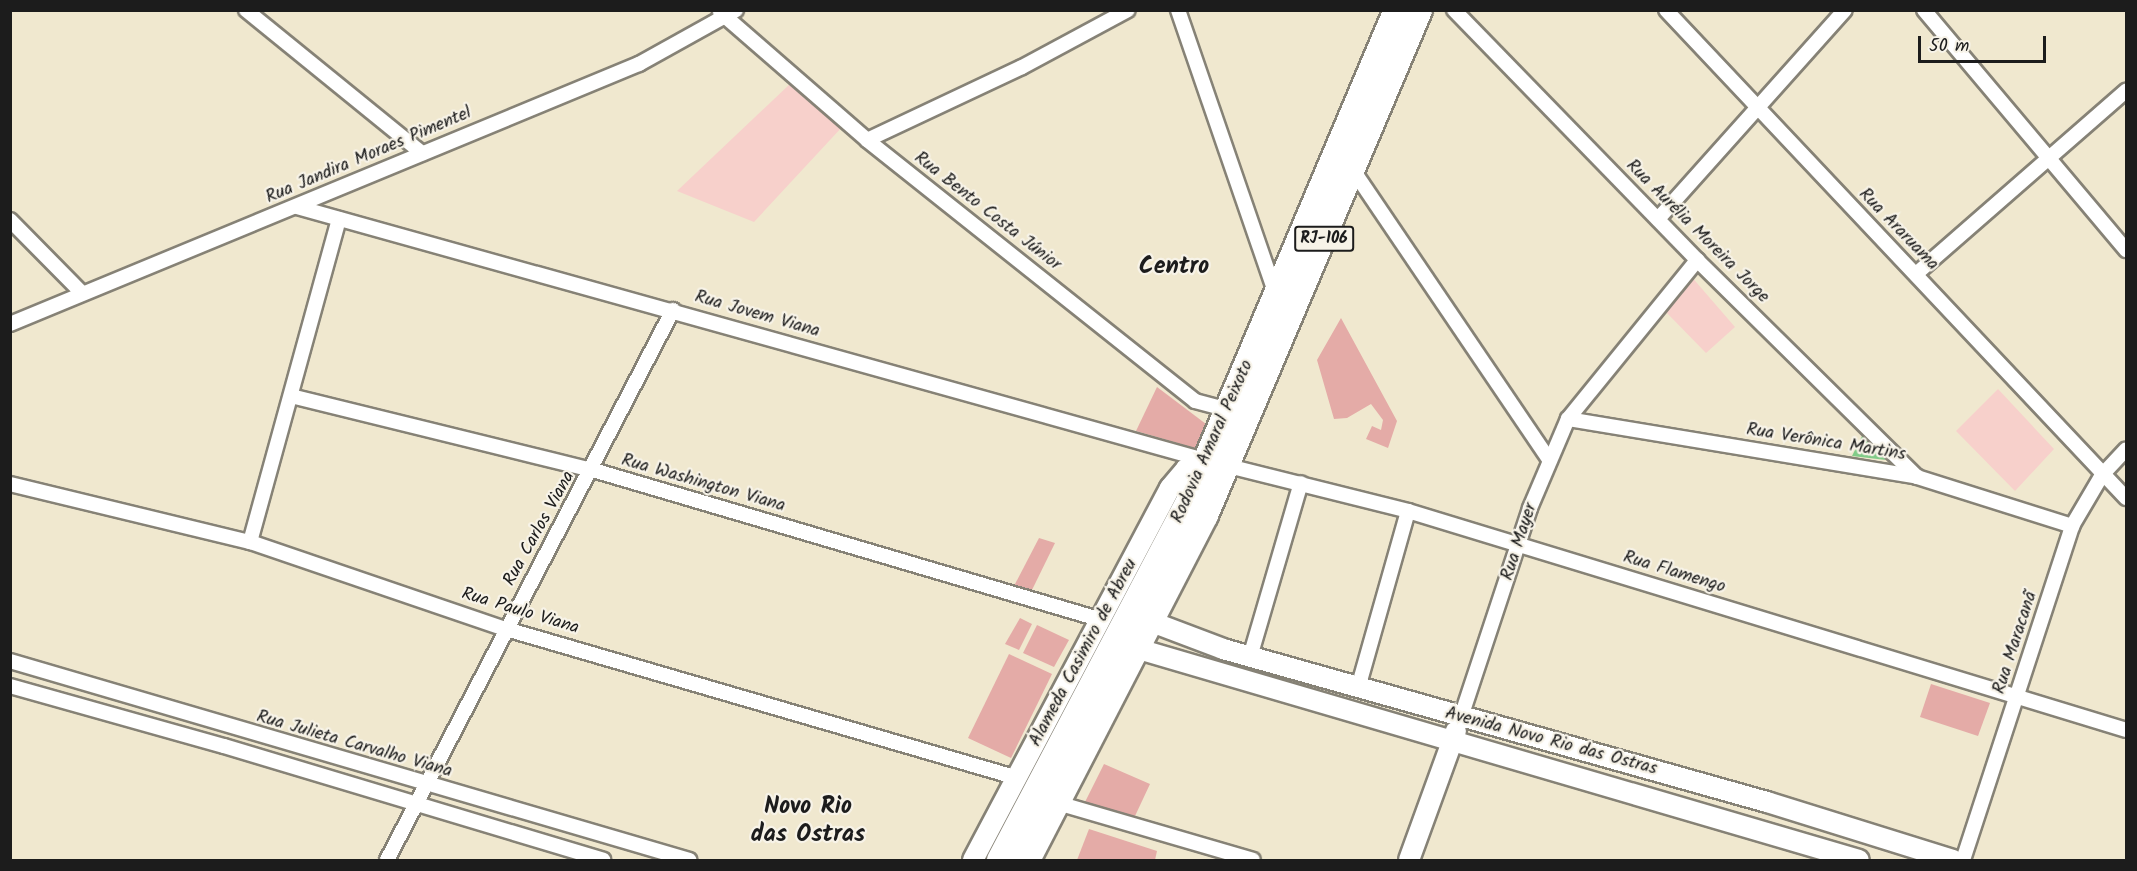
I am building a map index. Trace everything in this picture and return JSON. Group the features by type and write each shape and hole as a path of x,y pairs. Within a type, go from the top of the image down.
{"highway":[{"name":"Rodovia Amaral Peixoto","path":"1238,412 1276,295 1397,10"},
{"name":"Rodovia Amaral Peixoto","path":"1027,861 1054,802 1149,621 1238,412 1353,170 1419,10"},
{"name":"Rodovia Amaral Peixoto","path":"1000,861 1127,623 1217,463"}],"street":[{"path":"246,10 422,153"},
{"name":"Rua Jandira Moraes Pimentel","path":"10,324 81,292 297,207 639,64 721,14 736,10"},
{"path":"867,140 1022,67 1128,10"},
{"path":"1178,10 1276,295"},
{"name":"Rua Aurélia Moreira Jorge","path":"1454,10 1697,260 1917,477"},
{"name":"Rua Araruama","path":"1666,10 2102,475 2127,498"},
{"path":"1658,219 1845,10"},
{"path":"1924,10 2127,250"},
{"name":"Rua Bento Costa Júnior","path":"721,14 867,140 1195,401 1238,412"},
{"path":"1916,274 2127,91"},
{"path":"1353,170 1549,460"},
{"name":"Rua Jovem Viana","path":"297,207 1217,463"},
{"path":"250,542 339,219"},
{"path":"10,220 81,292"},
{"name":"Rua Mayer","path":"1409,861 1549,460 1568,419 1697,260"},
{"name":"Rua Carlos Viana","path":"387,861 506,628 593,470 673,310"},
{"name":"Rua Washington Viana","path":"291,396 593,470 1101,620"},
{"name":"Rua Verônica Martins","path":"1568,419 1917,477 2072,526"},
{"name":"Rua Maracanã","path":"1962,861 2072,526 2102,475 2127,449"},
{"name":"Rua Flamengo","path":"1217,463 1408,511 2127,730"},
{"name":"Alameda Casimiro de Abreu","path":"973,861 1170,488 1185,469 1217,463"},
{"path":"1250,657 1301,483"},
{"name":"Rua Paulo Viana","path":"10,484 250,542 506,628 1018,778"},
{"path":"1358,688 1408,511"},
{"name":"Avenida Novo Rio das Ostras","path":"1149,621 1250,657 1767,802 1953,861"},
{"name":"Avenida Novo Rio das Ostras","path":"1135,648 1859,861"},
{"name":"Rua Julieta Carvalho Viana","path":"10,661 689,861"},
{"name":"Rua Julieta Carvalho Viana","path":"10,686 224,746 603,861"},
{"path":"1054,802 1253,861"}],"shaded area":[{"path":"791,83 843,126 754,222 677,191"},
{"path":"1690,275 1735,327 1706,353 1662,308"},
{"path":"1998,389 2054,449 2015,491 1956,431"}],"green space":[{"path":"1863,434 1886,460 1852,456"}],"building":[{"path":"1341,318 1397,421 1388,448 1366,439 1372,426 1381,430 1383,420 1371,404 1347,418 1334,419 1317,360"},
{"path":"1157,387 1206,424 1195,448 1136,431"},
{"path":"1039,538 1055,543 1031,592 1014,586"},
{"path":"1020,618 1032,624 1019,650 1005,644"},
{"path":"1037,625 1069,640 1054,667 1023,653"},
{"path":"1009,654 1052,674 1011,758 968,738"},
{"path":"1931,684 1990,703 1978,736 1920,717"},
{"path":"1104,764 1150,784 1135,816 1085,802"},
{"path":"1089,829 1157,851 1155,860 1077,860"}],"district":[{"name":"Centro","path":"1174,267"},
{"name":"Novo Rio das Ostras","path":"808,821"}]}
